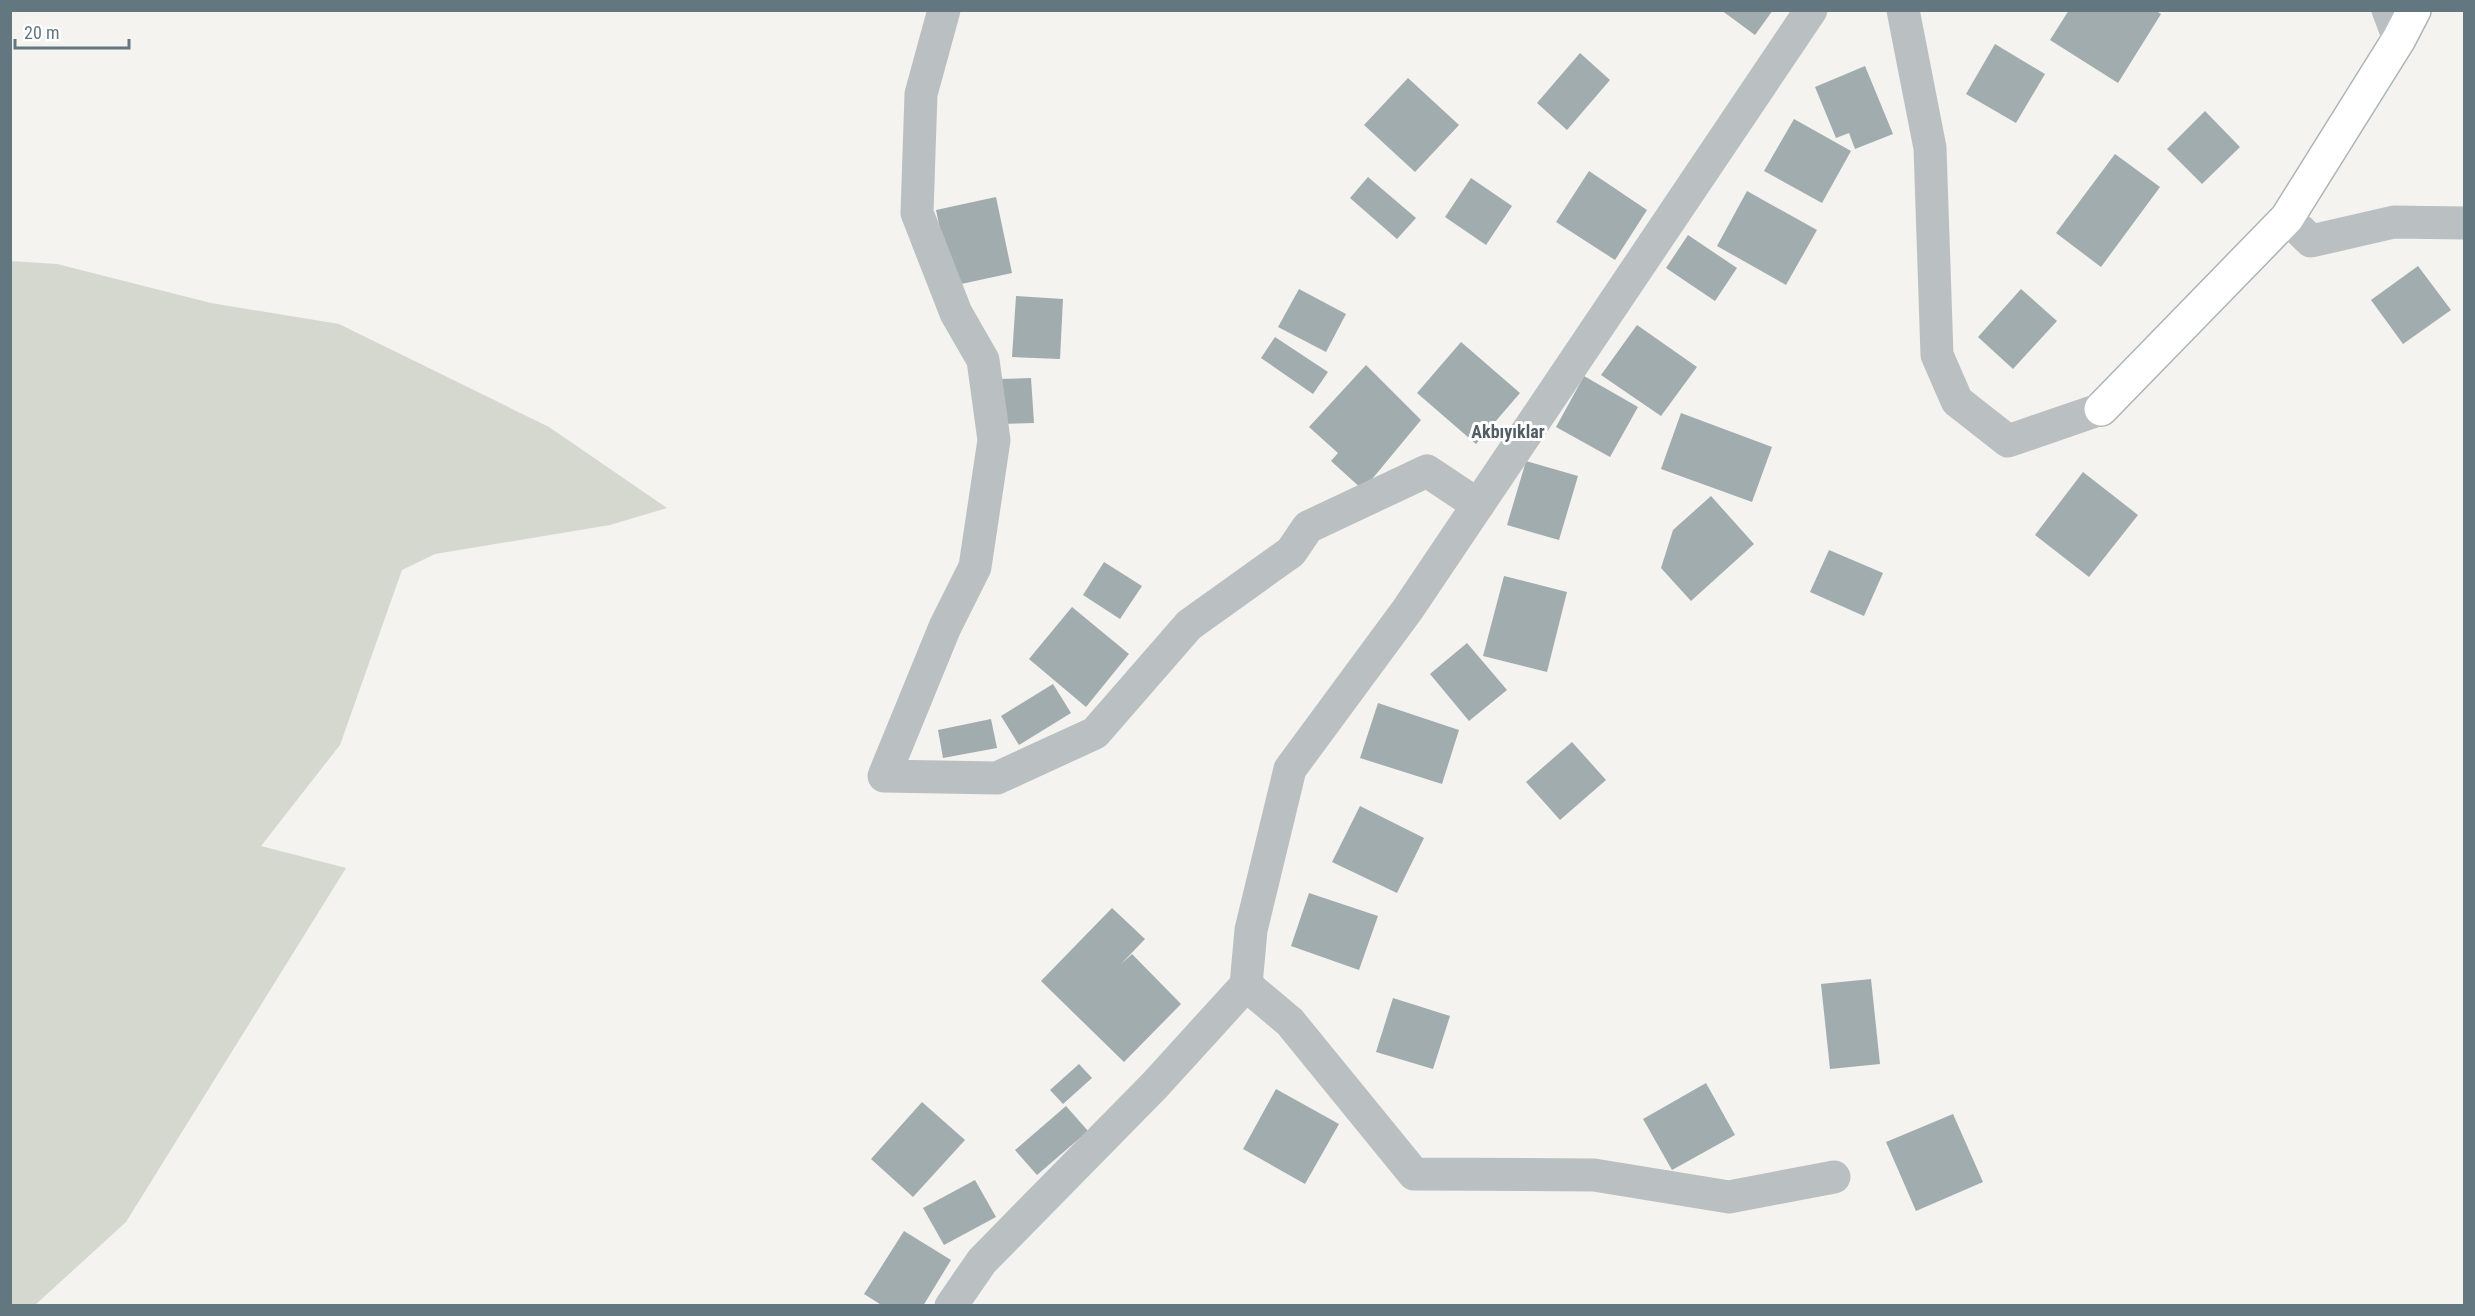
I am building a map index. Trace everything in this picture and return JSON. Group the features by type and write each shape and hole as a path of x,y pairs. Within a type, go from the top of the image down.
{"street":[{"path":"944,10 921,94 917,213 956,313 983,360 994,440 975,567 924,676 884,776 997,778 1095,733 1190,625 1291,552 1308,527 1427,471 1478,505"},
{"path":"951,1305 982,1261 1155,1085 1246,985 1251,930 1290,769 1408,609 1811,10"},
{"path":"1903,10 1930,148 1937,355 1957,401 2008,441 2101,409 2287,218 2393,25 2414,10"},
{"path":"2287,218 2311,241 2394,222 2464,223"},
{"path":"1246,985 1290,1022 1414,1174 1594,1175 1729,1197 1834,1177"}],"shaded area":[{"path":"10,261 57,264 211,303 339,324 549,427 667,508 610,525 435,554 402,570 340,745 261,846 346,868 126,1222 34,1306 10,1305"}],"building":[{"path":"1721,10 1773,10 1755,35"},
{"path":"2069,10 2155,10 2161,14 2118,83 2050,40"},
{"path":"1995,44 2045,74 2016,123 1966,94"},
{"path":"1580,53 1610,80 1567,130 1537,103"},
{"path":"1865,66 1893,134 1855,149 1849,133 1836,138 1815,87"},
{"path":"1408,78 1459,125 1415,172 1364,125"},
{"path":"2205,111 2240,147 2202,184 2167,149"},
{"path":"1794,119 1851,151 1822,203 1764,171"},
{"path":"2115,154 2160,187 2101,267 2056,233"},
{"path":"1589,171 1647,210 1615,260 1556,222"},
{"path":"1368,177 1416,218 1397,239 1350,198"},
{"path":"1471,178 1512,206 1486,245 1445,217"},
{"path":"1747,191 1817,230 1786,285 1717,246"},
{"path":"996,197 1012,273 952,286 936,210"},
{"path":"1688,235 1737,268 1715,301 1666,268"},
{"path":"2418,266 2451,310 2403,344 2371,300"},
{"path":"1299,289 1346,314 1326,352 1278,327"},
{"path":"2021,289 2057,321 2013,369 1978,337"},
{"path":"1016,296 1063,299 1060,359 1012,357"},
{"path":"1637,325 1697,367 1661,416 1601,375"},
{"path":"1275,337 1328,372 1313,394 1261,358"},
{"path":"1461,342 1520,393 1476,444 1417,393"},
{"path":"1366,365 1421,420 1363,490 1331,461 1338,453 1309,427"},
{"path":"1584,376 1638,407 1610,457 1556,427"},
{"path":"1031,378 1034,423 1000,424 998,379"},
{"path":"1681,413 1772,447 1752,502 1661,469"},
{"path":"1526,461 1578,476 1559,540 1507,525"},
{"path":"2083,472 2138,515 2089,577 2035,535"},
{"path":"1711,496 1754,544 1691,601 1661,568 1673,530"},
{"path":"1829,550 1883,573 1864,616 1810,592"},
{"path":"1104,562 1142,586 1120,619 1083,595"},
{"path":"1504,576 1567,592 1547,672 1483,656"},
{"path":"1072,607 1129,654 1086,707 1029,659"},
{"path":"1467,643 1507,690 1469,721 1430,674"},
{"path":"1053,684 1071,713 1019,745 1001,716"},
{"path":"1378,703 1459,730 1442,784 1360,758"},
{"path":"991,719 997,748 943,758 938,730"},
{"path":"1572,742 1606,780 1560,820 1526,782"},
{"path":"1360,806 1424,838 1397,893 1332,862"},
{"path":"1309,893 1378,916 1359,970 1291,946"},
{"path":"1112,908 1145,939 1121,964 1132,954 1181,1004 1124,1062 1041,981"},
{"path":"1871,979 1880,1064 1830,1069 1821,984"},
{"path":"1393,998 1450,1016 1433,1069 1376,1052"},
{"path":"1079,1064 1092,1078 1063,1104 1050,1090"},
{"path":"1706,1083 1735,1135 1672,1170 1643,1119"},
{"path":"1276,1089 1339,1124 1305,1184 1243,1149"},
{"path":"922,1102 965,1140 913,1197 871,1159"},
{"path":"1066,1106 1088,1131 1037,1175 1015,1150"},
{"path":"1953,1114 1983,1182 1916,1211 1886,1142"},
{"path":"975,1180 996,1217 944,1245 923,1208"},
{"path":"904,1231 951,1260 923,1306 883,1306 864,1294"}],"district":[{"name":"Akbıyıklar","path":"1508,431"}]}
